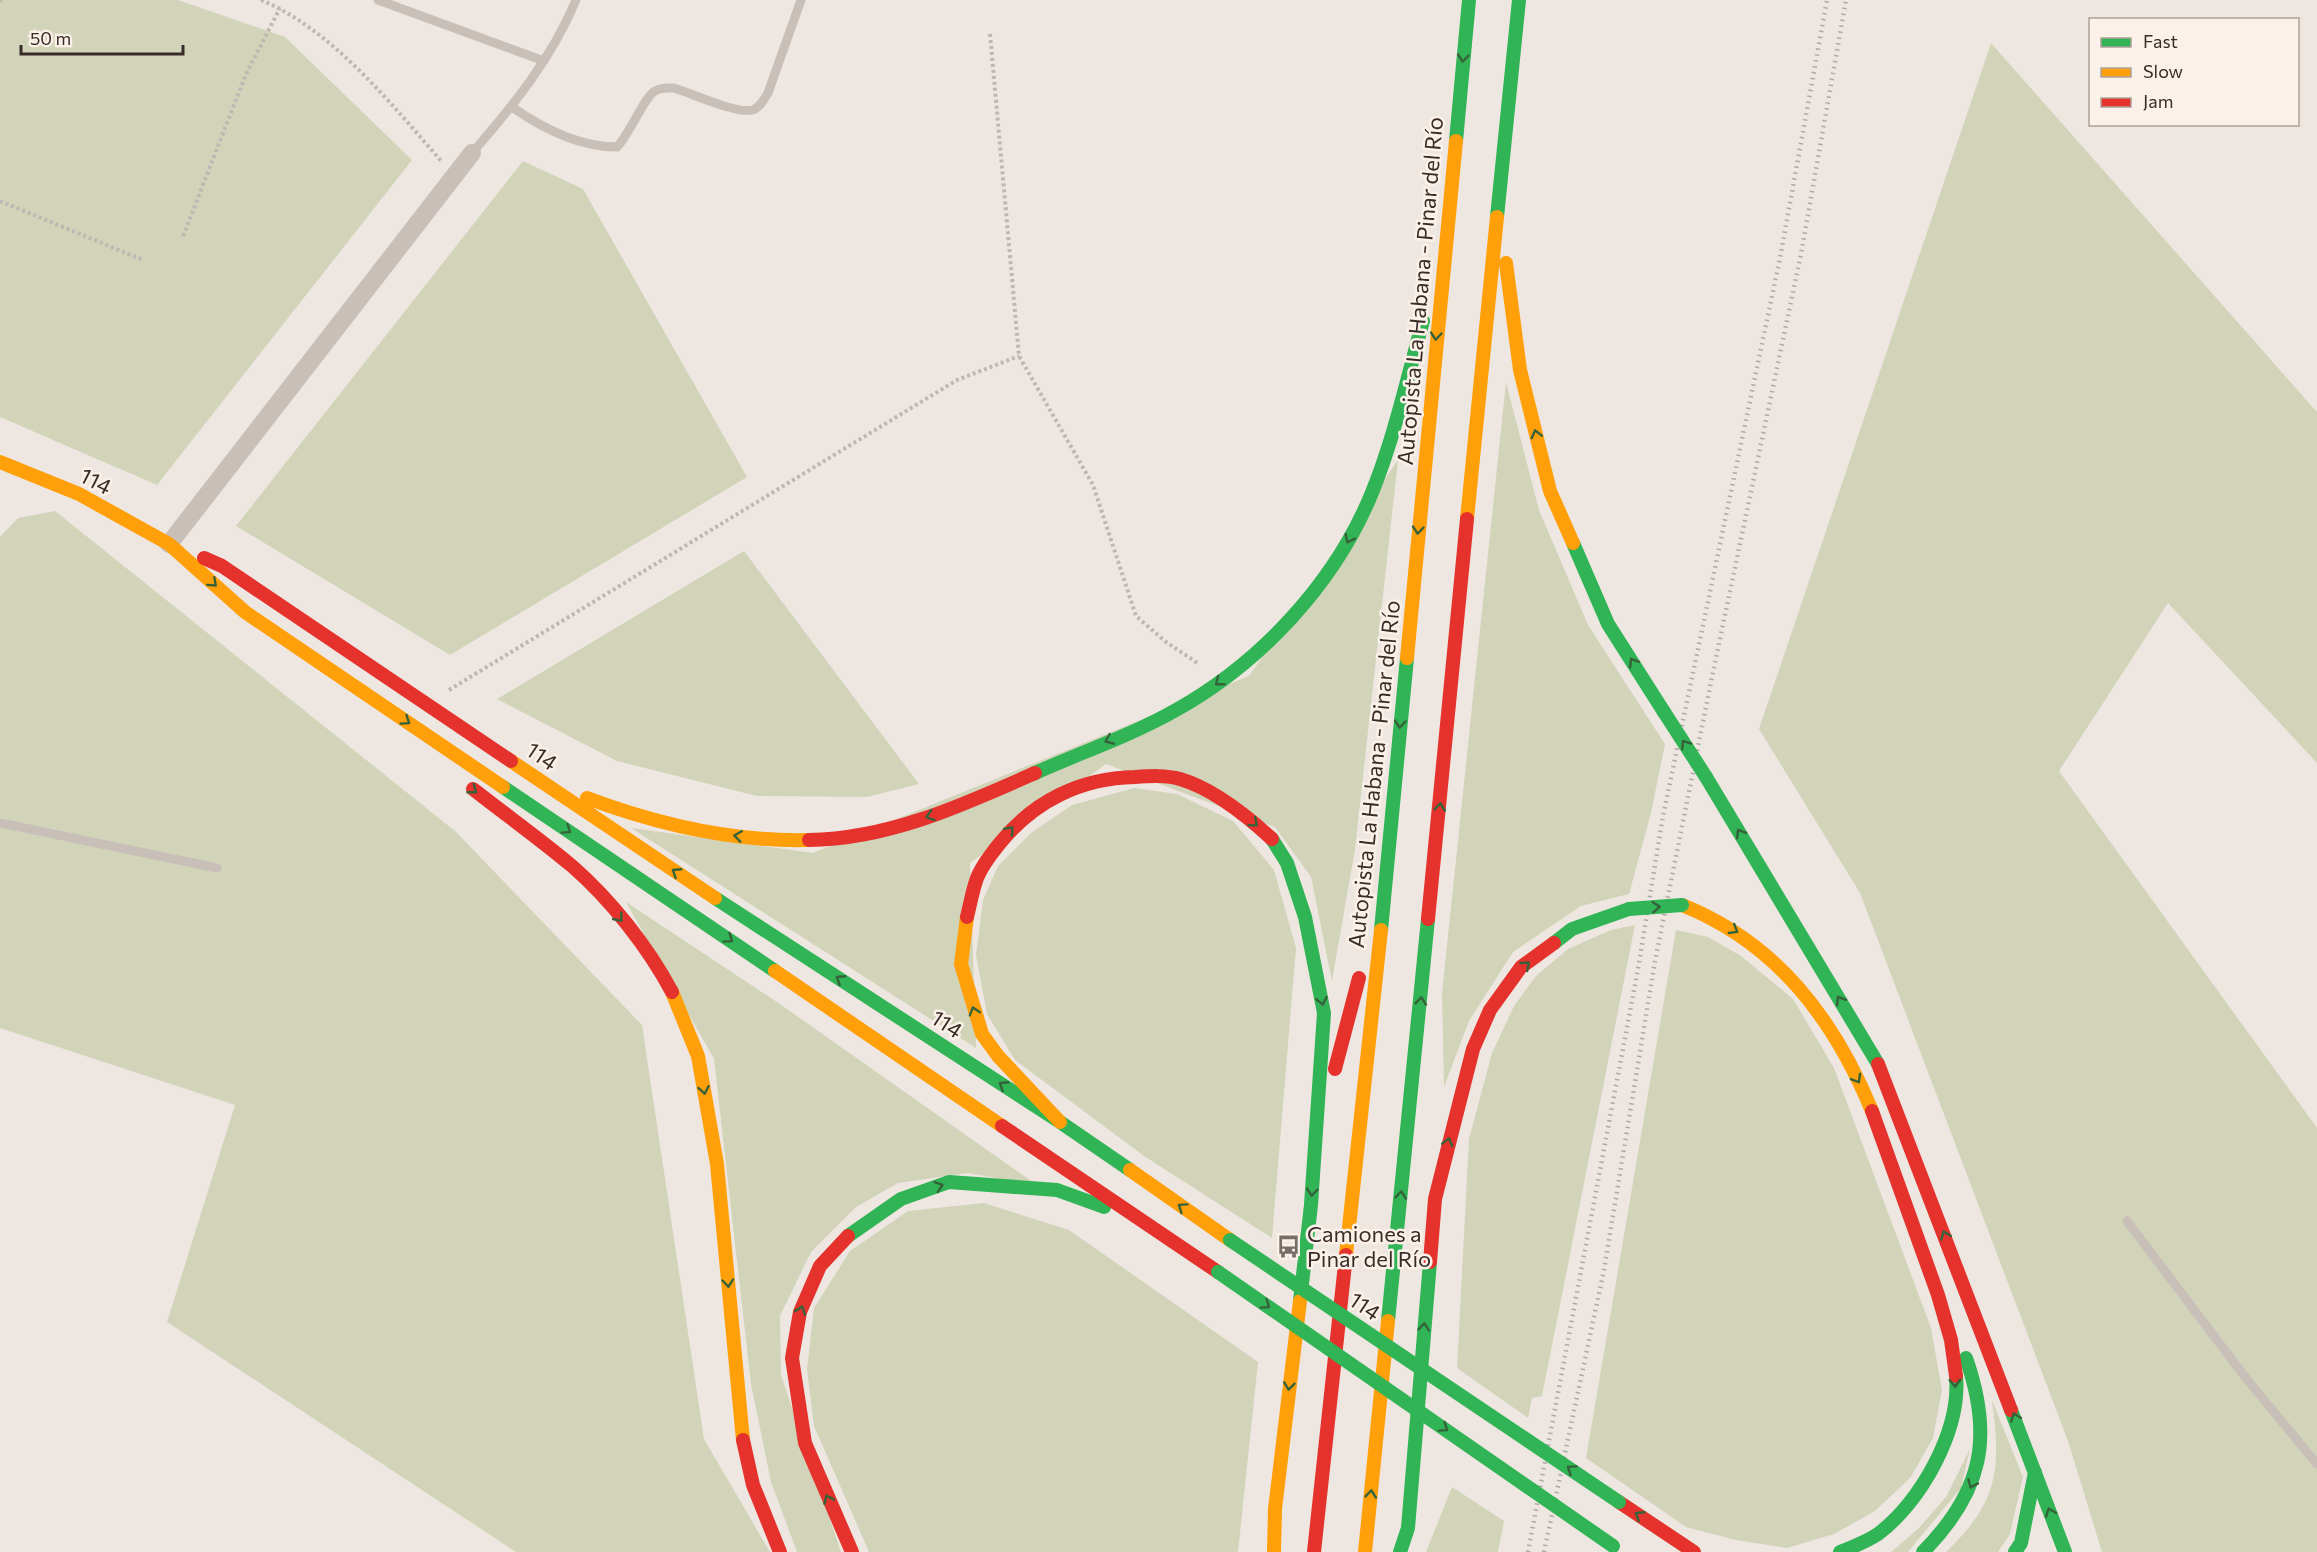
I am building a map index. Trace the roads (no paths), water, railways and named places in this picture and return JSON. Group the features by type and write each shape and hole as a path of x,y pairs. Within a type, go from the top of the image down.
{"main road":[{"name":"Autopista La Habana - Pinar del Río","path":"1314,1552 1386,879 1469,0"},
{"path":"1365,1552 1479,422 1519,0"},
{"path":"1498,205 1520,370 1550,491 1608,624 1706,777 1881,1068 2065,1552"},
{"path":"534,776 624,812 686,829 774,840 820,840 866,835 943,811 1163,717 1205,693 1249,658 1291,617 1344,548 1367,503 1387,450 1445,244"},
{"name":"114","path":"0,462 79,494 170,544 222,566 640,849 1060,1122 1230,1240 1694,1552"},
{"name":"114","path":"170,544 245,612 1150,1224 1617,1549"},
{"path":"245,612 423,750"},
{"path":"1060,1122 998,1056 982,1034 961,964 964,929 976,880 1010,831 1029,811 1046,800 1086,783 1115,777 1159,776 1180,779 1227,803 1272,839 1287,863 1305,916 1324,1013 1317,1134 1275,1509 1274,1552"},
{"path":"460,780 573,867 616,913 657,964 681,1009 698,1056 717,1164 741,1431 753,1485 780,1552"},
{"path":"1317,1134 1386,879"},
{"path":"1400,1552 1408,1528 1434,1199 1465,1078 1490,1010 1521,967 1572,929 1629,909 1682,905 1701,911 1742,933 1792,981 1830,1033 1863,1090 1928,1269 1953,1350 1956,1407 1939,1457 1912,1503 1872,1537 1840,1552"},
{"path":"1410,1110 1419,1143"},
{"path":"1428,1177 1434,1199"},
{"path":"852,1552 805,1443 792,1358 800,1312 820,1266 854,1230 901,1199 949,1182 1057,1190 1150,1224"},
{"path":"1923,1552 1941,1536 1961,1509 1978,1471 1983,1439 1971,1370 1928,1269"},
{"path":"2015,1552 2021,1543 2035,1472"},
{"path":"1259,1552 1275,1509"},
{"path":"1674,1538 1711,1552"}],"street":[{"path":"170,544 472,153"}],"lane":[{"path":"378,0 544,61"},
{"path":"472,153 512,107 544,61 562,34 576,0"},
{"path":"512,107 551,131 601,147 617,147 627,137 653,91 663,88 674,88 738,109 752,110 768,93 801,0"},
{"path":"0,823 217,868"},
{"path":"2127,1221 2245,1377 2317,1464"}],"railway":[{"path":"1528,1552 1638,969 1663,816 1780,258 1827,0"},
{"path":"1544,1552 1604,1270 1655,961 1801,254 1846,0"}],"place":[{"name":"Camiones a Pinar del Río","path":"1289,1247"}]}
